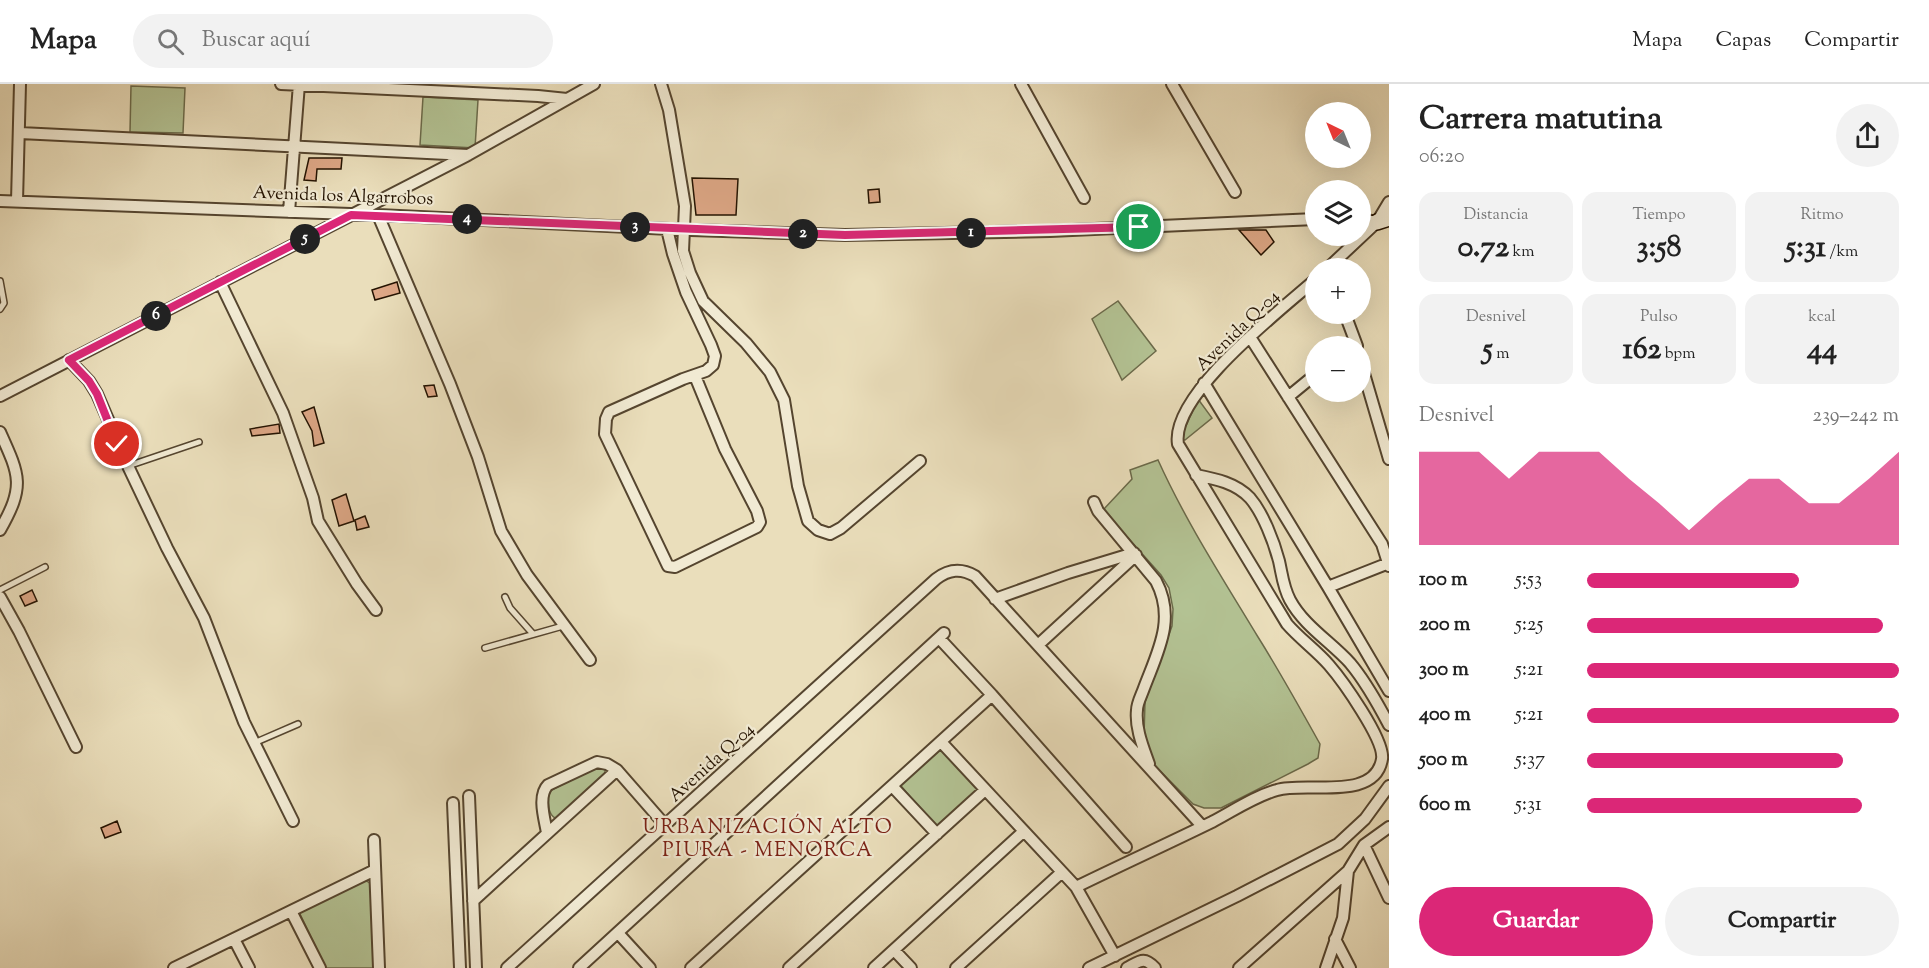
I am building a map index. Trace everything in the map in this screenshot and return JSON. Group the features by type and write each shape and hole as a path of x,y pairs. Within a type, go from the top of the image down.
{"street":[{"path":"17,201 20,84"},
{"path":"281,84 567,99"},
{"path":"289,212 299,84"},
{"path":"0,396 468,155 594,84"},
{"path":"661,84 669,110 686,206 683,251 703,301 761,358 784,400 798,486 808,521 818,530 830,534 841,528 920,461"},
{"path":"1021,84 1084,198"},
{"path":"1172,84 1236,192"},
{"path":"20,133 468,155"},
{"name":"Avenida los Algarrobos","path":"0,201 845,235 1050,231 1305,219"},
{"path":"1340,258 1383,220 1389,202"},
{"path":"378,215 458,405 478,457 501,531 527,575 590,660"},
{"path":"667,229 686,292 715,356 713,365 695,376 683,379 609,412 605,434 668,566 675,567 757,527 760,522 758,511 725,449 695,376"},
{"path":"220,282 282,413 313,498 318,521 376,610"},
{"name":"Avenida Q-04","path":"1196,475 1178,444 1176,436 1179,426 1204,383 1222,362 1305,289"},
{"path":"1251,337 1382,544 1389,564 1328,587"},
{"path":"69,360 89,381 97,394 167,548 204,618 244,723 293,821"},
{"path":"1204,383 1389,691"},
{"path":"1288,397 1305,383"},
{"path":"1371,398 1389,459"},
{"path":"0,432 15,465 18,480 14,503 0,530"},
{"path":"1196,475 1216,479 1243,491 1253,501 1275,545 1282,582 1291,602 1309,625 1350,664 1372,693 1389,725"},
{"path":"1076,887 1275,790 1360,784 1375,775 1379,768 1382,753 1378,740 1343,682 1328,663 1298,638 1287,624 1196,475"},
{"path":"1094,502 1098,511 1156,581 1163,594 1166,612 1163,637 1137,709 1139,736 1151,770"},
{"path":"1135,554 1068,573 995,599 1202,826"},
{"path":"1038,645 1135,554"},
{"name":"Avenida Q-04","path":"507,968 936,579 944,573 955,570 966,571 975,576 995,599"},
{"path":"0,597 76,747"},
{"path":"579,968 941,635 1126,847"},
{"path":"691,968 942,743 992,695"},
{"path":"942,743 1076,887 1115,956"},
{"path":"547,834 544,789 597,762 608,764 617,770 666,825"},
{"path":"473,901 617,770"},
{"path":"1089,968 1305,863 1338,844 1365,819 1389,786"},
{"path":"893,787 937,834"},
{"path":"789,968 984,790"},
{"path":"469,796 476,968"},
{"path":"453,803 460,968"},
{"path":"1239,968 1347,870 1364,845 1389,827"},
{"path":"874,968 1024,831"},
{"path":"374,840 379,968"},
{"path":"1364,845 1389,898"},
{"path":"178,967 375,870"},
{"path":"1326,968 1343,918 1347,870"},
{"path":"956,968 1062,872"},
{"path":"291,911 320,968"},
{"path":"618,933 651,968"},
{"path":"234,939 249,968"},
{"path":"1335,939 1350,968"},
{"path":"894,950 911,968"},
{"path":"1127,968 1143,960 1148,961 1155,968"}],"lane":[{"path":"0,281 4,303 0,309"},
{"path":"128,466 199,442"},
{"path":"0,590 45,567"},
{"path":"505,597 510,608 533,634"},
{"path":"485,648 563,626"},
{"path":"254,743 298,724"}],"green space":[{"path":"131,86 185,88 183,133 130,132"},
{"path":"423,97 478,100 475,148 420,145"},
{"path":"1118,301 1156,351 1122,380 1092,319"},
{"path":"1198,399 1212,418 1185,440 1180,439"},
{"path":"1158,460 1218,572 1320,744 1318,758 1221,808 1204,808 1193,804 1155,766 1144,736 1145,702 1172,626 1173,609 1169,588 1161,575 1103,510 1132,479 1130,470"},
{"path":"939,747 978,790 939,825 935,825 901,786 901,781"},
{"path":"597,766 605,770 605,776 559,820 555,818 549,809 548,792"},
{"path":"365,880 371,884 375,968 326,968 299,912"}],"building":[{"path":"309,158 342,158 341,169 317,169 316,181 304,180"},
{"path":"692,178 738,179 736,215 696,215"},
{"path":"879,189 880,202 869,203 868,190"},
{"path":"1239,230 1266,230 1274,242 1261,255"},
{"path":"397,282 400,293 375,300 372,290"},
{"path":"434,385 437,396 428,397 424,386"},
{"path":"314,407 324,443 314,446 312,431 302,412"},
{"path":"279,424 280,433 252,436 250,429"},
{"path":"346,494 354,521 339,526 332,500"},
{"path":"365,516 369,527 357,530 355,520"},
{"path":"32,590 37,601 25,606 20,596"},
{"path":"117,821 121,832 105,838 101,828"}],"district":[{"name":"URBANIZACIÓN ALTO PIURA - MENORCA","path":"768,838"}],"route":[{"path":"117,444 97,394 89,381 69,360 351,215 845,235 1139,227"}]}
